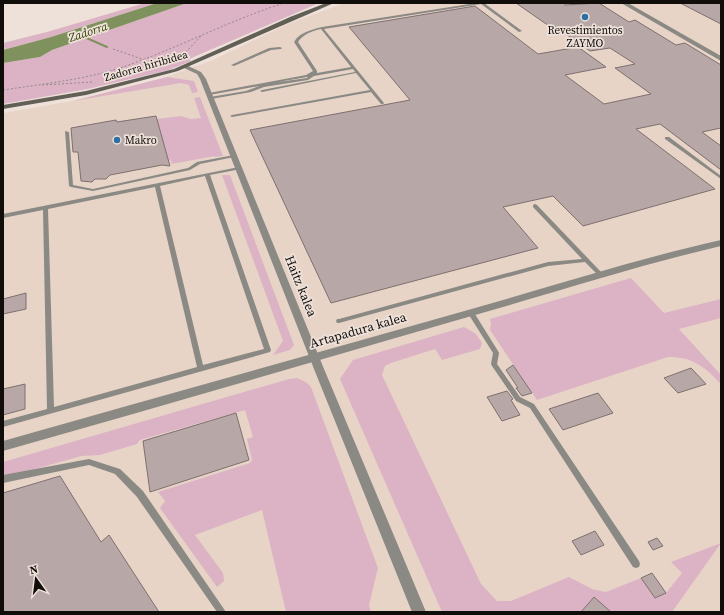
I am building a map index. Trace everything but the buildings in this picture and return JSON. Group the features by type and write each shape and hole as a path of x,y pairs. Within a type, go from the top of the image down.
{"main road":[{"name":"Zadorra hiribidea","path":"3,107 86,93 186,67 298,16 331,3"}],"street":[{"path":"624,3 721,59"},
{"name":"Haitz kalea","path":"186,67 199,73 210,96 314,357 419,612"},
{"name":"Artapadura kalea","path":"3,446 471,313 600,274 677,253 721,243"}],"lane":[{"path":"332,77 318,77 312,74 296,42 297,38 322,28 482,3 520,31"},
{"path":"322,28 382,103"},
{"path":"233,65 270,49 280,48"},
{"path":"210,96 312,74 354,68"},
{"path":"210,96 305,84 358,72"},
{"path":"248,91 263,86 308,79 312,74"},
{"path":"232,116 373,91"},
{"path":"67,132 71,186 93,190 190,169 199,163 234,156"},
{"path":"668,138 721,178"},
{"path":"3,216 239,168"},
{"path":"3,424 268,350 207,175"},
{"path":"157,185 201,369"},
{"path":"535,206 600,274"},
{"path":"45,207 51,411"},
{"path":"339,321 548,264 587,260"},
{"path":"471,313 496,353 494,364 518,400 532,406 636,564"},
{"path":"3,479 89,462 117,471 140,494 222,612"}],"path":[{"path":"3,90 96,74 142,59 202,35 238,18 284,3"},
{"path":"156,67 185,53 202,35"},
{"path":"113,49 142,59"},
{"path":"160,68 167,66"},
{"path":"31,86 95,82"}],"shaded area":[{"path":"145,3 157,3 51,37 3,50 3,43 47,32"},
{"path":"187,3 319,3 189,59 191,61 169,70 88,89 3,104 3,63 40,57 52,50"},
{"path":"344,3 721,3 721,612 3,612 3,113 72,101 163,78 213,60 288,24"},
{"path":"167,77 194,81 198,92 192,93 189,85 181,83 73,101"},
{"path":"200,97 223,156 215,156 171,164 172,161 168,160 157,119 181,116 191,119 201,118 194,98"},
{"path":"222,175 230,175 294,345 290,350 273,355 283,341"},
{"path":"631,278 664,313 721,299 721,318 679,329 721,375 721,384 698,364 677,357 668,357 537,400 490,330 490,319"},
{"path":"464,327 476,334 482,343 480,349 442,360 435,349 391,363 385,366 382,375 481,584 497,601 511,601 569,577 592,589 606,592 641,578 655,598 666,593 682,573 671,562 721,543 672,612 442,612 340,379 353,360"},
{"path":"297,378 306,382 311,387 378,568 369,605 371,612 286,612 262,510 195,535 223,573 224,581 217,587 160,508 165,501 158,492 250,463 252,460 247,439 253,437 245,410 140,440 137,444 100,455 81,456 3,478 3,462 289,379"}],"water":[{"name":"Zadorra","path":"157,3 187,3 52,50 40,57 3,63 3,50 51,37"}],"waterway":[{"name":"Zadorra","path":"82,36 107,47"}],"place":[{"name":"Revestimientos ZAYMO","path":"585,17"},
{"name":"Makro","path":"117,140"}]}
